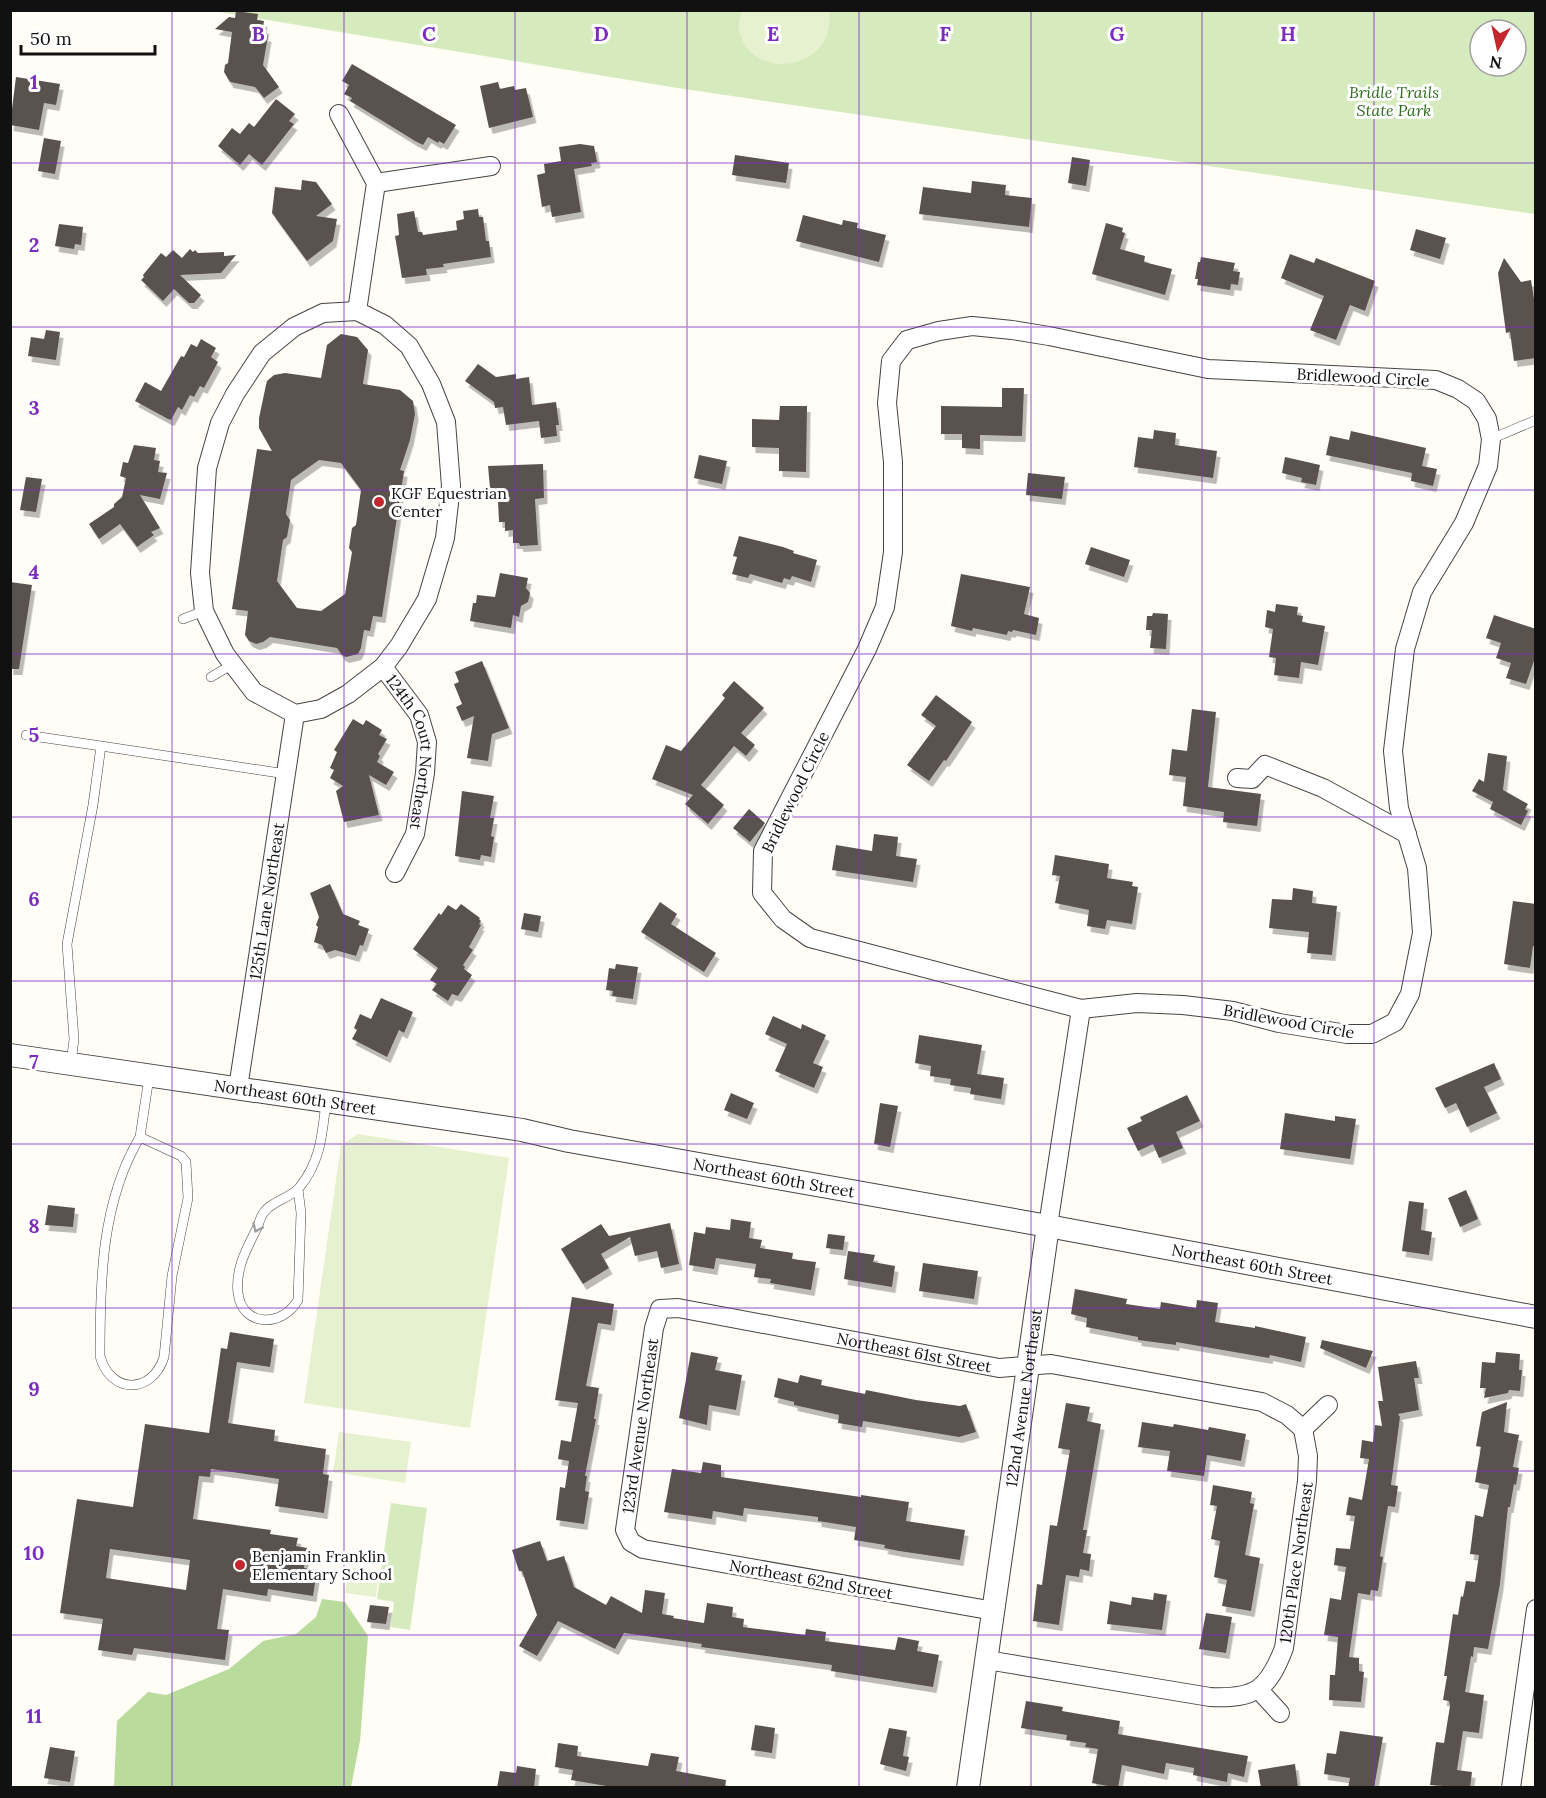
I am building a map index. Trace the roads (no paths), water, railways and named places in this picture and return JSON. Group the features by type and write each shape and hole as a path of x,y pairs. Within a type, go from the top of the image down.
{"street":[{"path":"339,114 376,183 357,311"},
{"path":"376,183 491,166"},
{"path":"357,311 385,326 409,346 432,384 446,422 451,486 445,538 427,599 399,646 383,667 348,694 321,709 296,714 254,692 225,654 204,611 200,573 207,468 220,423 235,394 262,353 294,327 323,313 357,311"},
{"name":"Bridlewood Circle","path":"972,327 1012,330 1208,369 1436,380 1458,389 1476,401 1487,419 1491,439 1488,466 1464,523 1422,592 1405,649 1397,699 1393,751 1399,808 1407,834 1417,868 1422,933 1410,994 1395,1022 1372,1034 1347,1034 1279,1023 1233,1011 1183,1005 1137,1003 1081,1009 810,939 783,918 762,893 763,851 867,650 885,607 893,552 893,462 887,403 891,362 908,340 939,331 972,327"},
{"name":"124th Court Northeast","path":"383,667 419,715 427,742 425,773 415,834 395,873"},
{"name":"125th Lane Northeast","path":"238,1088 296,714"},
{"path":"1238,778 1252,779 1265,765 1323,788 1407,834"},
{"name":"122nd Avenue Northeast","path":"968,1788 1081,1009"},
{"name":"Northeast 60th Street","path":"10,1055 522,1130 569,1141 1048,1226 1536,1317"},
{"name":"Northeast 61st Street","path":"660,1309 678,1308 999,1368 1051,1364 1262,1402 1287,1415 1303,1429"},
{"name":"123rd Avenue Northeast","path":"631,1542 625,1530 654,1328 660,1309"},
{"path":"1303,1429 1328,1405"},
{"name":"120th Place Northeast","path":"1259,1690 1276,1670 1284,1647 1307,1481 1308,1456 1303,1429"},
{"name":"Northeast 62nd Street","path":"631,1542 643,1549 994,1611"},
{"path":"1511,1788 1536,1609"},
{"path":"987,1660 1210,1697 1232,1698 1259,1690 1280,1713"}],"lane":[{"path":"1491,439 1536,420"},
{"path":"183,619 204,611"},
{"path":"211,676 233,664"},
{"path":"26,735 286,774"},
{"path":"71,1063 74,1040 67,944 93,805 101,746"},
{"path":"140,1137 181,1156 186,1162 188,1198 172,1276 164,1357 155,1376 137,1385 117,1381 108,1374 103,1365 100,1356 100,1286 112,1203 131,1152 140,1137 149,1074"},
{"path":"298,1189 301,1213 298,1300 284,1316 275,1320 254,1317 240,1302 238,1292 241,1262 265,1210 298,1189 319,1154 326,1101"}],"place":[{"name":"KGF Equestrian Center","path":"379,502"},
{"name":"Benjamin Franklin Elementary School","path":"240,1565"}],"park label":[{"name":"Bridle Trails State Park","path":"1394,101"}]}
